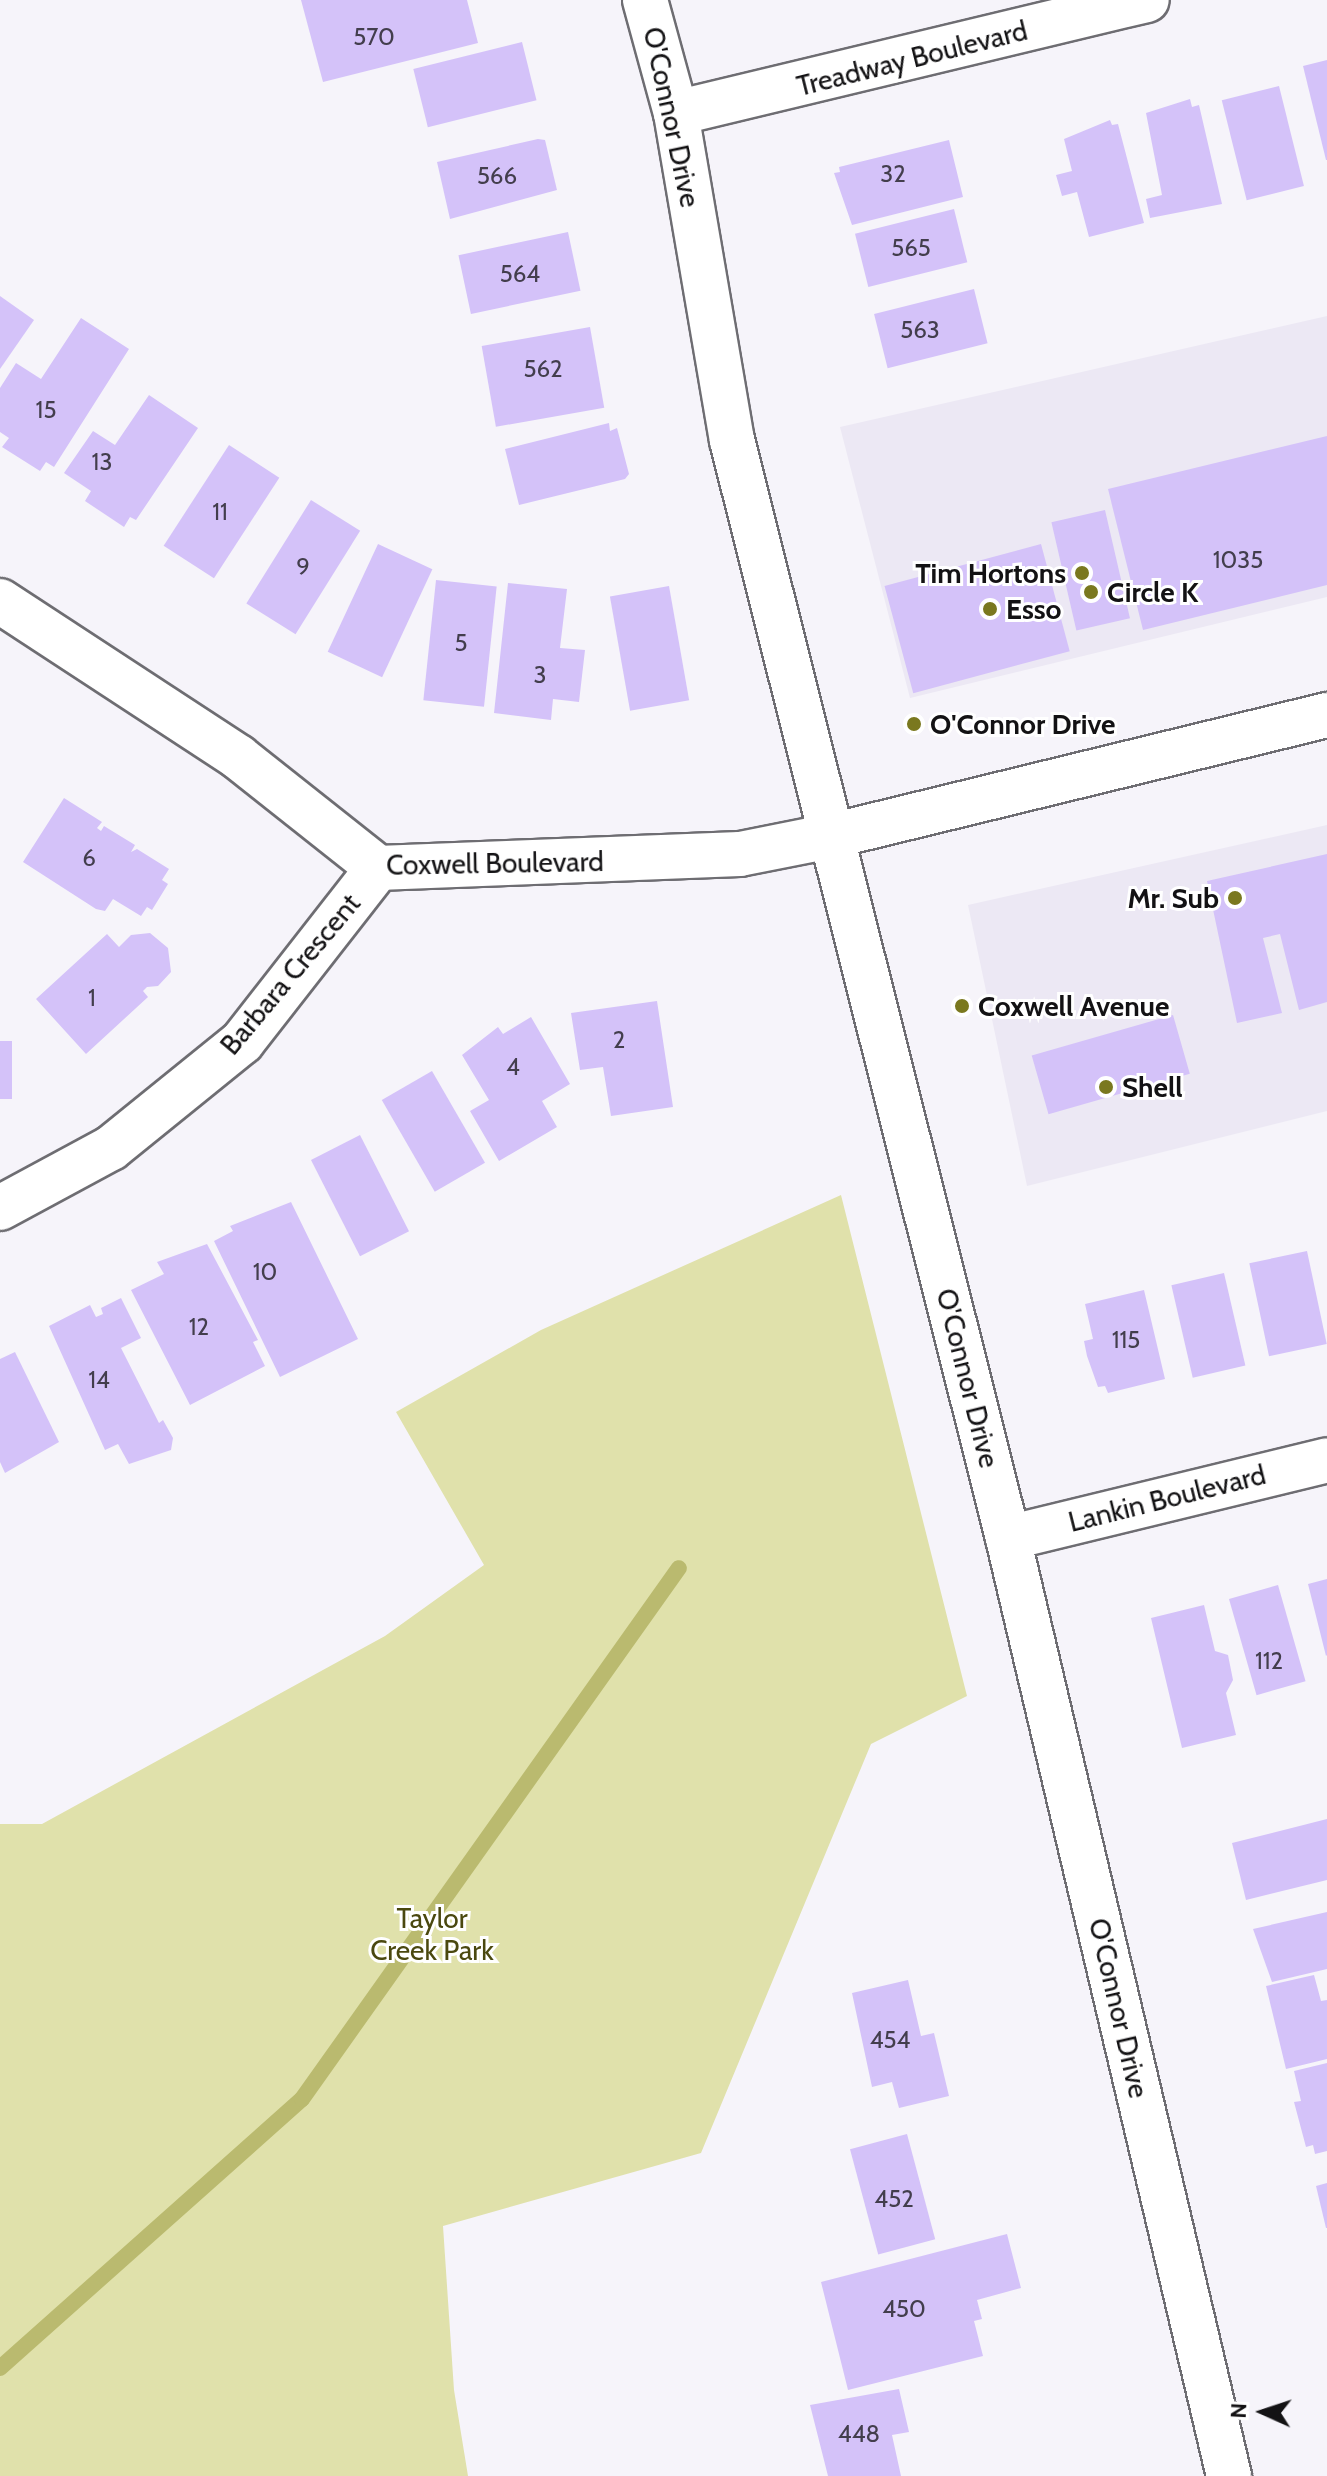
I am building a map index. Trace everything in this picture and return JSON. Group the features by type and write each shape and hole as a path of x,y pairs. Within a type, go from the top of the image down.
{"main road":[{"name":"O'Connor Drive","path":"645,0 676,113 732,440 1008,1538 1229,2476"},
{"name":"Treadway Boulevard","path":"676,113 1147,0"},
{"name":"Coxwell Boulevard","path":"0,601 238,757 378,868 740,854 831,836"},
{"path":"831,836 1327,715"},
{"name":"Barbara Crescent","path":"0,1208 111,1148 242,1042 378,868"},
{"name":"Lankin Boulevard","path":"1008,1538 1327,1460"}],"shaded area":[{"path":"1327,316 1327,597 910,698 840,427"},
{"path":"1327,825 1327,1111 1027,1186 968,905"}],"green space":[{"name":"Taylor Creek Park","path":"841,1195 967,1696 871,1744 701,2153 443,2226 454,2390 468,2476 0,2476 0,1824 42,1824 385,1636 484,1565 396,1412 541,1330"}],"building":[{"path":"301,0 467,0 478,43 323,82"},
{"path":"522,42 537,100 428,127 413,69"},
{"path":"1327,60 1327,160 1326,160 1303,66"},
{"path":"1279,86 1304,186 1247,200 1222,100"},
{"path":"1190,99 1192,107 1199,105 1222,204 1150,218 1146,199 1162,195 1146,113"},
{"path":"1110,120 1112,125 1118,124 1144,223 1089,237 1077,192 1062,196 1056,175 1072,171 1064,139"},
{"path":"545,140 557,190 450,219 437,162"},
{"path":"949,140 963,197 852,225 834,173 840,172 839,167"},
{"path":"954,209 967,262 868,287 855,234"},
{"path":"568,232 580,291 471,314 458,255"},
{"path":"974,289 988,343 888,368 874,314"},
{"path":"0,296 34,320 0,369"},
{"path":"81,318 129,349 54,467 46,462 40,471 2,447 9,438 0,432 0,388 16,363 41,379"},
{"path":"590,327 604,408 496,427 482,346"},
{"path":"149,395 198,428 136,520 130,517 124,527 85,501 91,491 64,473 93,431 115,445"},
{"path":"609,423 610,431 617,428 629,474 625,479 519,505 505,449"},
{"path":"1327,436 1327,585 1143,630 1108,489"},
{"path":"229,445 279,478 214,578 164,546"},
{"path":"311,500 360,531 296,634 246,603"},
{"path":"1105,510 1130,618 1076,631 1051,522"},
{"path":"378,544 432,569 382,677 328,652"},
{"path":"1041,544 1070,651 913,693 885,586"},
{"path":"436,580 497,586 484,707 423,700"},
{"path":"508,583 567,589 560,648 585,650 579,702 553,699 551,720 494,713"},
{"path":"669,586 689,700 630,711 610,596"},
{"path":"64,798 102,822 97,828 101,831 104,826 135,845 131,852 137,849 169,869 162,880 168,884 152,910 147,907 141,916 113,899 105,911 96,909 23,862"},
{"path":"1327,854 1327,1002 1299,1010 1280,934 1263,938 1282,1013 1237,1023 1207,881"},
{"path":"150,933 168,948 171,972 158,986 147,987 143,991 148,997 86,1054 36,999 107,934 119,947 131,935"},
{"path":"657,1001 673,1107 611,1116 603,1067 580,1070 571,1013"},
{"path":"1173,1015 1190,1074 1049,1114 1032,1056"},
{"path":"531,1017 570,1084 542,1101 557,1127 499,1161 470,1111 489,1100 462,1055 498,1027 503,1034"},
{"path":"0,1041 12,1041 12,1099 0,1099"},
{"path":"432,1071 485,1163 435,1192 382,1100"},
{"path":"360,1135 409,1231 360,1256 311,1160"},
{"path":"291,1202 358,1339 280,1377 214,1241 233,1231 230,1226"},
{"path":"207,1244 258,1340 253,1342 265,1366 190,1405 131,1290 164,1274 157,1262"},
{"path":"1307,1251 1327,1344 1269,1356 1249,1263"},
{"path":"1224,1273 1245,1366 1193,1378 1171,1285"},
{"path":"1144,1290 1165,1379 1108,1393 1105,1386 1098,1387 1087,1356 1084,1341 1093,1339 1085,1304"},
{"path":"121,1298 141,1338 121,1348 159,1423 163,1420 173,1438 171,1450 129,1464 118,1444 105,1450 49,1326 90,1305 96,1317 103,1314 101,1308"},
{"path":"15,1352 59,1442 5,1473 0,1462 0,1359"},
{"path":"1327,1579 1327,1655 1326,1656 1308,1584"},
{"path":"1278,1585 1306,1681 1257,1695 1229,1599"},
{"path":"1204,1605 1215,1651 1228,1655 1233,1680 1226,1693 1236,1735 1182,1748 1151,1618"},
{"path":"1327,1819 1327,1880 1246,1900 1232,1843"},
{"path":"1327,1912 1327,1969 1272,1982 1253,1929"},
{"path":"1314,1975 1321,2001 1327,2000 1327,2059 1286,2069 1266,1986"},
{"path":"908,1980 921,2036 934,2033 949,2096 899,2108 892,2082 872,2087 852,1993"},
{"path":"1327,2063 1327,2151 1315,2154 1313,2145 1306,2147 1294,2102 1301,2101 1294,2071"},
{"path":"907,2134 935,2239 878,2255 850,2149"},
{"path":"1327,2183 1327,2228 1326,2228 1316,2186"},
{"path":"1007,2234 1021,2288 977,2300 982,2319 974,2321 983,2356 848,2390 821,2282"},
{"path":"899,2389 909,2432 892,2435 901,2476 828,2476 810,2405"}],"waterway":[{"path":"0,2368 302,2099 679,1568"}],"place":[{"name":"Tim Hortons","path":"1082,573"},
{"name":"Circle K","path":"1091,592"},
{"name":"Esso","path":"990,609"},
{"name":"O'Connor Drive","path":"914,724"},
{"name":"Mr. Sub","path":"1235,898"},
{"name":"Coxwell Avenue","path":"962,1006"},
{"name":"Shell","path":"1106,1087"}]}
